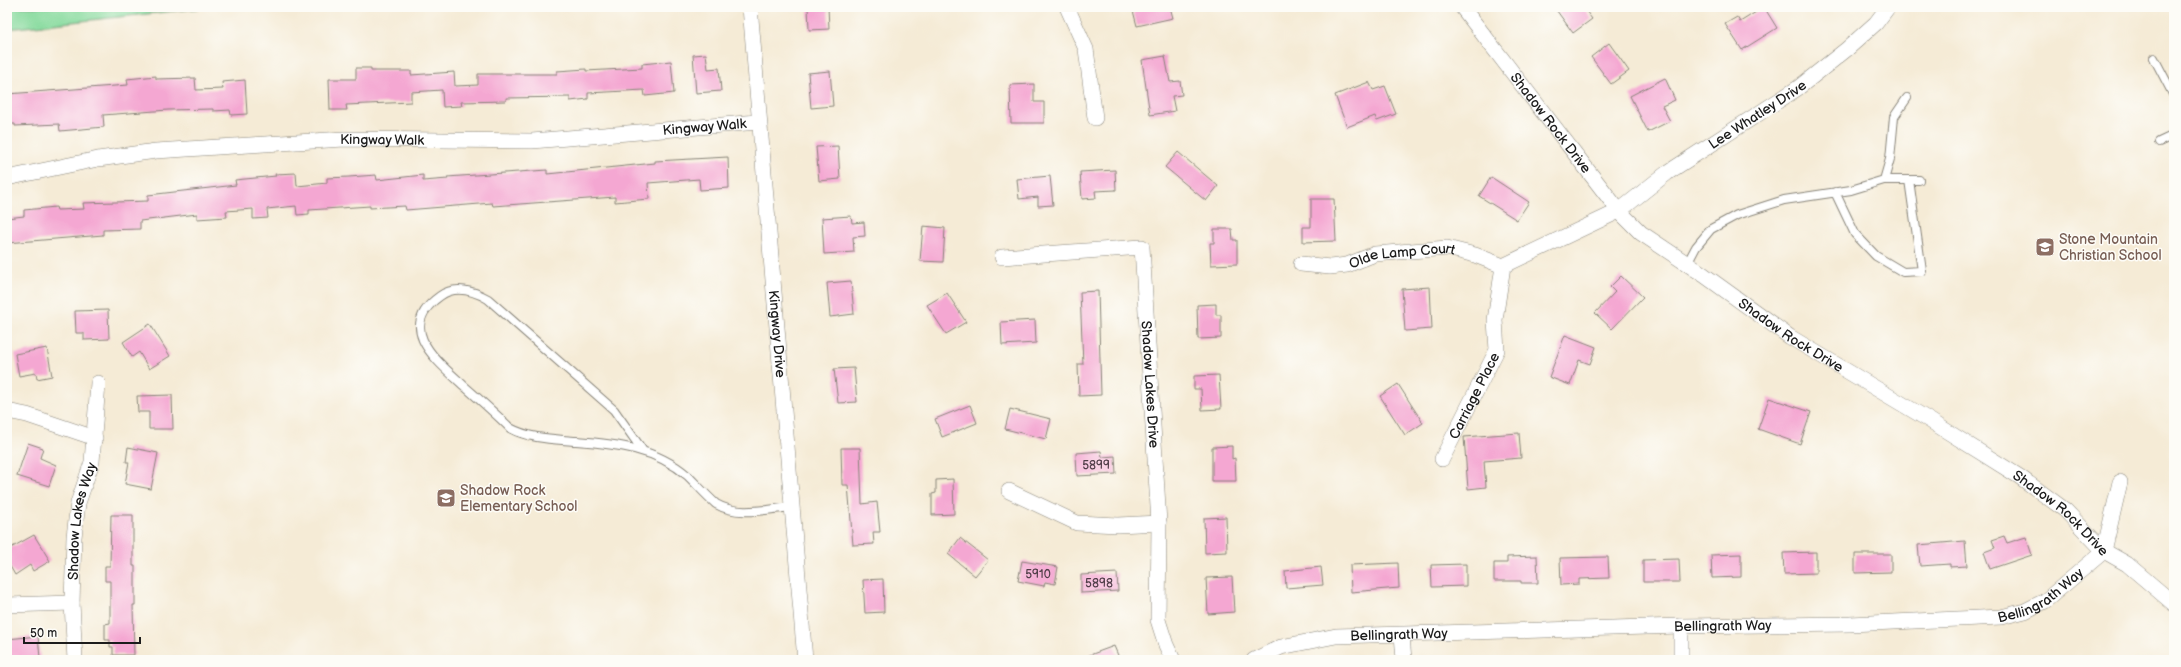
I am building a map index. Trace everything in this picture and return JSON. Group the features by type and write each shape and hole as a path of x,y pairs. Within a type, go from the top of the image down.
{"street":[{"name":"Kingway Drive","path":"750,7 758,122 806,660"},
{"path":"1068,7 1086,49 1095,118"},
{"name":"Shadow Rock Drive","path":"1462,7 1619,211 1641,233 1688,264 1790,337 1930,420 2020,478 2065,510 2104,551 2127,564 2174,604"},
{"name":"Lee Whatley Drive","path":"1619,211 1667,173 1798,88 1848,49 1876,23 1888,7"},
{"name":"Kingway Walk","path":"7,178 98,159 156,151 358,138 532,141 758,122"},
{"path":"1503,266 1619,211"},
{"name":"Shadow Lakes Drive","path":"1002,257 1142,247 1159,523 1158,620 1166,645 1173,660"},
{"name":"Olde Lamp Court","path":"1301,264 1330,267 1347,265 1375,254 1447,248 1475,255 1503,266"},
{"name":"Carriage Place","path":"1442,460 1498,350 1495,320 1503,266"},
{"name":"Shadow Lakes Way","path":"75,660 72,603 74,537 78,502 92,462 98,383"},
{"path":"7,411 26,415 95,438"},
{"path":"2104,551 2120,482"},
{"path":"1008,491 1077,522 1118,524 1159,523"},
{"name":"Bellingrath Way","path":"1254,660 1281,647 1336,636 1681,626 1850,624 2001,616 2025,611 2045,601 2104,551"},
{"path":"7,605 72,603"},
{"path":"1681,626 1681,660"},
{"path":"1402,635 1404,660"}],"lane":[{"path":"2154,58 2174,96"},
{"path":"1884,180 1890,159 1894,116 1907,98"},
{"path":"2159,142 2174,135"},
{"path":"1688,264 1696,247 1711,229 1736,215 1784,200 1851,190 1884,180 1919,180"},
{"path":"1835,192 1855,234 1876,256 1903,272 1922,272 1909,180"},
{"path":"643,451 614,410 488,299 470,291 451,291 442,294 431,302 422,314 422,336 432,356 510,428 527,435 620,445 643,451 679,469 716,504 723,508 743,512 792,507"}],"green space":[{"path":"7,7 213,7 7,29"}],"building":[{"path":"808,7 828,7 829,29 809,30"},
{"path":"1132,7 1170,7 1173,18 1137,26"},
{"path":"1554,7 1583,7 1592,19 1573,33"},
{"path":"1764,7 1777,28 1742,50 1725,24 1737,17 1740,22"},
{"path":"1609,43 1629,71 1611,84 1591,57"},
{"path":"706,54 708,69 719,68 721,91 696,93 693,55"},
{"path":"1165,56 1170,82 1180,81 1182,95 1172,96 1175,111 1150,115 1142,60"},
{"path":"671,61 674,93 645,96 644,90 588,93 588,99 570,101 570,97 506,98 506,101 461,102 462,106 443,107 442,90 411,92 411,102 346,105 347,110 330,110 329,79 356,79 356,68 371,68 371,71 411,71 411,75 454,72 455,86 478,85 478,74 557,74 557,71 642,68 642,64"},
{"path":"830,71 833,106 811,108 808,73"},
{"path":"156,76 156,79 195,78 196,90 223,89 222,82 245,80 247,114 231,115 230,110 213,111 213,109 168,110 103,115 104,127 60,131 59,124 15,126 15,124 7,124 7,94 128,85 127,79"},
{"path":"1665,78 1675,100 1662,106 1670,121 1648,132 1630,96"},
{"path":"1369,82 1373,90 1385,86 1396,114 1377,121 1375,116 1347,127 1335,95"},
{"path":"1034,84 1034,102 1044,102 1044,123 1011,123 1010,85"},
{"path":"838,146 840,179 819,181 816,147"},
{"path":"1178,152 1218,186 1206,201 1165,167"},
{"path":"728,157 729,188 700,190 699,179 648,183 649,199 615,202 615,197 493,206 492,203 406,210 405,206 370,208 370,206 309,210 309,214 297,215 296,206 267,209 268,218 253,219 253,209 226,211 227,217 197,219 197,214 140,221 140,229 103,230 103,235 7,243 7,218 24,216 24,210 56,207 57,210 84,209 83,203 148,201 148,195 236,185 235,180 276,176 275,174 296,173 297,186 327,183 327,178 376,175 377,180 423,175 423,181 448,179 447,177 547,170 547,174 655,163 655,161"},
{"path":"1115,170 1116,190 1095,191 1096,198 1082,199 1080,172"},
{"path":"1050,176 1053,205 1038,206 1038,197 1019,199 1017,179"},
{"path":"1491,177 1529,202 1517,220 1479,196"},
{"path":"1311,199 1334,199 1336,241 1303,242 1303,227 1311,227"},
{"path":"851,216 852,223 864,222 865,236 853,237 854,252 824,254 822,218"},
{"path":"923,226 945,228 943,262 920,261"},
{"path":"1214,229 1232,229 1233,240 1237,240 1237,264 1211,265 1210,243 1214,243"},
{"path":"1621,276 1643,297 1612,329 1595,313 1615,292 1610,287"},
{"path":"851,281 854,314 830,317 827,283"},
{"path":"1430,287 1432,329 1405,331 1402,289"},
{"path":"1098,291 1101,395 1079,396 1078,364 1083,364 1080,292"},
{"path":"947,293 966,322 946,334 927,305"},
{"path":"1216,304 1216,315 1221,315 1221,338 1198,339 1197,305"},
{"path":"108,310 109,339 84,340 84,333 76,333 75,311"},
{"path":"1035,320 1036,343 1002,345 1001,322"},
{"path":"150,324 170,356 149,369 139,352 132,357 123,342"},
{"path":"1565,335 1596,347 1590,364 1579,360 1570,385 1549,377"},
{"path":"47,348 52,376 37,379 36,373 19,376 15,354"},
{"path":"854,368 857,402 838,403 834,369"},
{"path":"1219,375 1221,409 1202,410 1201,389 1194,389 1194,376"},
{"path":"1398,384 1423,423 1405,435 1380,396"},
{"path":"172,395 173,429 149,429 149,412 138,412 137,396"},
{"path":"1769,398 1811,412 1800,444 1758,429"},
{"path":"970,405 977,423 942,437 935,419"},
{"path":"1010,409 1051,419 1046,439 1005,429"},
{"path":"1519,433 1521,458 1484,461 1486,487 1468,489 1464,437"},
{"path":"28,443 43,448 40,458 56,465 49,486 17,476"},
{"path":"1232,446 1232,459 1235,458 1236,481 1212,481 1212,447"},
{"path":"128,447 158,453 151,489 125,484 129,462 126,462"},
{"path":"841,448 860,448 862,504 877,502 880,532 873,532 874,544 853,545 848,485 842,485"},
{"path":"1101,451 1102,457 1115,456 1116,474 1077,476 1076,453"},
{"path":"953,479 954,514 932,515 932,494 936,493 936,480"},
{"path":"111,515 133,515 133,566 135,566 135,605 133,605 134,655 113,655 113,647 110,647 110,640 105,640 105,624 110,623 110,581 105,581 105,566 110,566"},
{"path":"1226,517 1227,552 1205,553 1204,518"},
{"path":"34,535 50,561 33,571 30,565 15,575 7,561 7,550"},
{"path":"2004,536 2007,543 2026,537 2032,555 1990,569 1984,552 1995,548 1992,540"},
{"path":"960,538 988,560 975,576 948,554"},
{"path":"1965,541 1967,566 1950,567 1950,564 1920,566 1918,545"},
{"path":"1816,552 1816,573 1784,574 1783,553"},
{"path":"1741,554 1741,577 1712,578 1711,555"},
{"path":"1855,554 1891,554 1891,572 1855,573"},
{"path":"1537,556 1538,583 1521,583 1521,581 1494,581 1494,563 1507,563 1507,557"},
{"path":"1608,557 1609,578 1579,579 1579,584 1561,585 1560,558"},
{"path":"1679,559 1680,582 1643,582 1643,560"},
{"path":"1022,561 1058,567 1055,584 1045,582 1044,586 1018,581"},
{"path":"1398,563 1399,588 1351,592 1350,565"},
{"path":"1466,564 1466,586 1432,587 1431,565"},
{"path":"1321,567 1323,585 1286,588 1285,571"},
{"path":"1117,573 1118,591 1081,593 1081,575"},
{"path":"1232,577 1234,612 1208,614 1206,578"},
{"path":"883,579 884,612 865,613 863,580"},
{"path":"38,636 40,658 7,660 7,639"},
{"path":"1114,646 1120,660 1079,659"}],"place":[{"name":"Stone Mountain Christian School","path":"2045,247"},
{"name":"Shadow Rock Elementary School","path":"446,498"}]}
